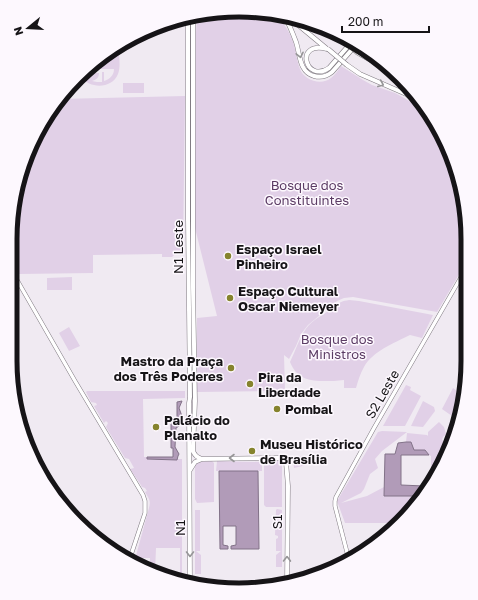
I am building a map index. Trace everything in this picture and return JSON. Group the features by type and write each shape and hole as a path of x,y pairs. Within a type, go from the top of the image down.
{"highway":[{"path":"190,23 190,27"},
{"path":"288,23 296,42 304,69 312,76 323,77 328,75 353,49"},
{"path":"300,26 360,74 408,95"},
{"name":"N1 Leste","path":"190,27 195,400 193,451 194,454 202,458"},
{"name":"N1 Leste","path":"189,473 190,389 188,219 190,27"},
{"path":"328,49 317,47 309,51 306,58 310,68 318,72 326,71 348,46"},
{"path":"356,51 367,58"},
{"path":"189,473 195,462 202,458"},
{"name":"S1","path":"202,458 279,458 285,460 287,465 288,486 287,578"},
{"name":"N1","path":"189,473 190,577"}],"main road":[{"name":"S2 Leste","path":"348,554 335,506 336,497 377,422 461,277"},
{"path":"17,281 143,495 145,501 145,513 132,555"}],"green space":[{"name":"Bosque dos Constituintes","path":"224,17 254,17 281,21 291,36 300,69 309,79 318,82 327,80 334,75 341,66 372,85 395,93 406,99 416,106 438,141 449,168 457,196 461,224 461,271 437,312 353,297 344,298 337,301 308,325 301,334 289,359 284,355 285,391 197,392 197,318 217,316 195,228 197,21"},
{"path":"119,52 119,71 115,79 106,85 101,86 90,84 84,80 92,73 99,73 97,78 92,81 102,82 102,72 104,72 104,81 110,78 114,69 97,69"},
{"path":"123,83 144,83 144,93 123,93"},
{"path":"185,96 183,251 176,253 172,257 162,257 162,254 93,255 93,273 19,274 17,270 17,224 21,196 29,168 40,141 54,116 67,99"},
{"path":"72,277 72,290 47,290 47,278"},
{"name":"Bosque dos Ministros","path":"349,300 433,315 422,338 410,335 384,348 373,356 363,370 356,388 344,388 344,380 330,381 304,378 296,372 290,362 306,328 343,301"},
{"path":"69,327 80,346 69,351 59,333"},
{"path":"406,385 411,387 410,390 421,396 405,426 383,426"},
{"path":"453,388 459,392 453,418 442,409"},
{"path":"185,391 185,398 143,399 144,457 147,457 147,459 182,459 182,575 180,574 180,548 156,548 155,566 150,564 150,558 136,557 150,505 145,492 147,491 142,487 130,469 134,468 129,459 125,458 106,427 108,423 106,421 104,423 94,406 97,405 96,403 91,402 86,392"},
{"path":"423,401 434,407 435,411 423,427 411,426"},
{"path":"439,422 444,427 446,434 442,440 445,443 444,446 431,472 431,456 425,450 414,450 411,442 406,442 407,433 428,436 428,432"},
{"path":"378,432 407,432 382,451 375,459 378,468 370,474 361,493 341,503 367,496 384,487 385,496 415,496 390,523 345,523 337,501"},
{"path":"293,456 322,456 315,463 294,468"},
{"path":"212,461 214,463 214,502 197,503 195,499 195,465 199,462"},
{"path":"217,461 262,462 262,471 216,471"},
{"path":"280,461 282,463 282,507 266,507 264,505 264,462"},
{"path":"277,509 282,510 282,567 276,567 276,555 281,551 276,551 276,539 278,538 278,536 275,535"},
{"path":"195,510 200,510 200,551 196,551 201,555 201,574 195,574"}],"shaded area":[{"path":"182,401 179,408 183,419 182,424 176,428 175,447 179,454 177,460 147,459 147,457 173,457 173,448 171,448 171,424 177,423 177,402"},
{"path":"411,442 414,450 425,450 429,455 401,455 401,485 423,486 415,496 384,496 385,454 395,454 398,443"},
{"path":"219,471 258,471 259,549 231,549 231,546 236,545 236,526 223,526 223,545 228,546 228,549 220,549"}],"place":[{"name":"Espaço Israel Pinheiro","path":"228,256"},
{"name":"Espaço Cultural Oscar Niemeyer","path":"230,298"},
{"name":"Mastro da Praça dos Três Poderes","path":"231,368"},
{"name":"Pira da Liberdade","path":"250,384"},
{"name":"Pombal","path":"277,409"},
{"name":"Palácio do Planalto","path":"156,427"},
{"name":"Museu Histórico de Brasília","path":"252,451"}]}
